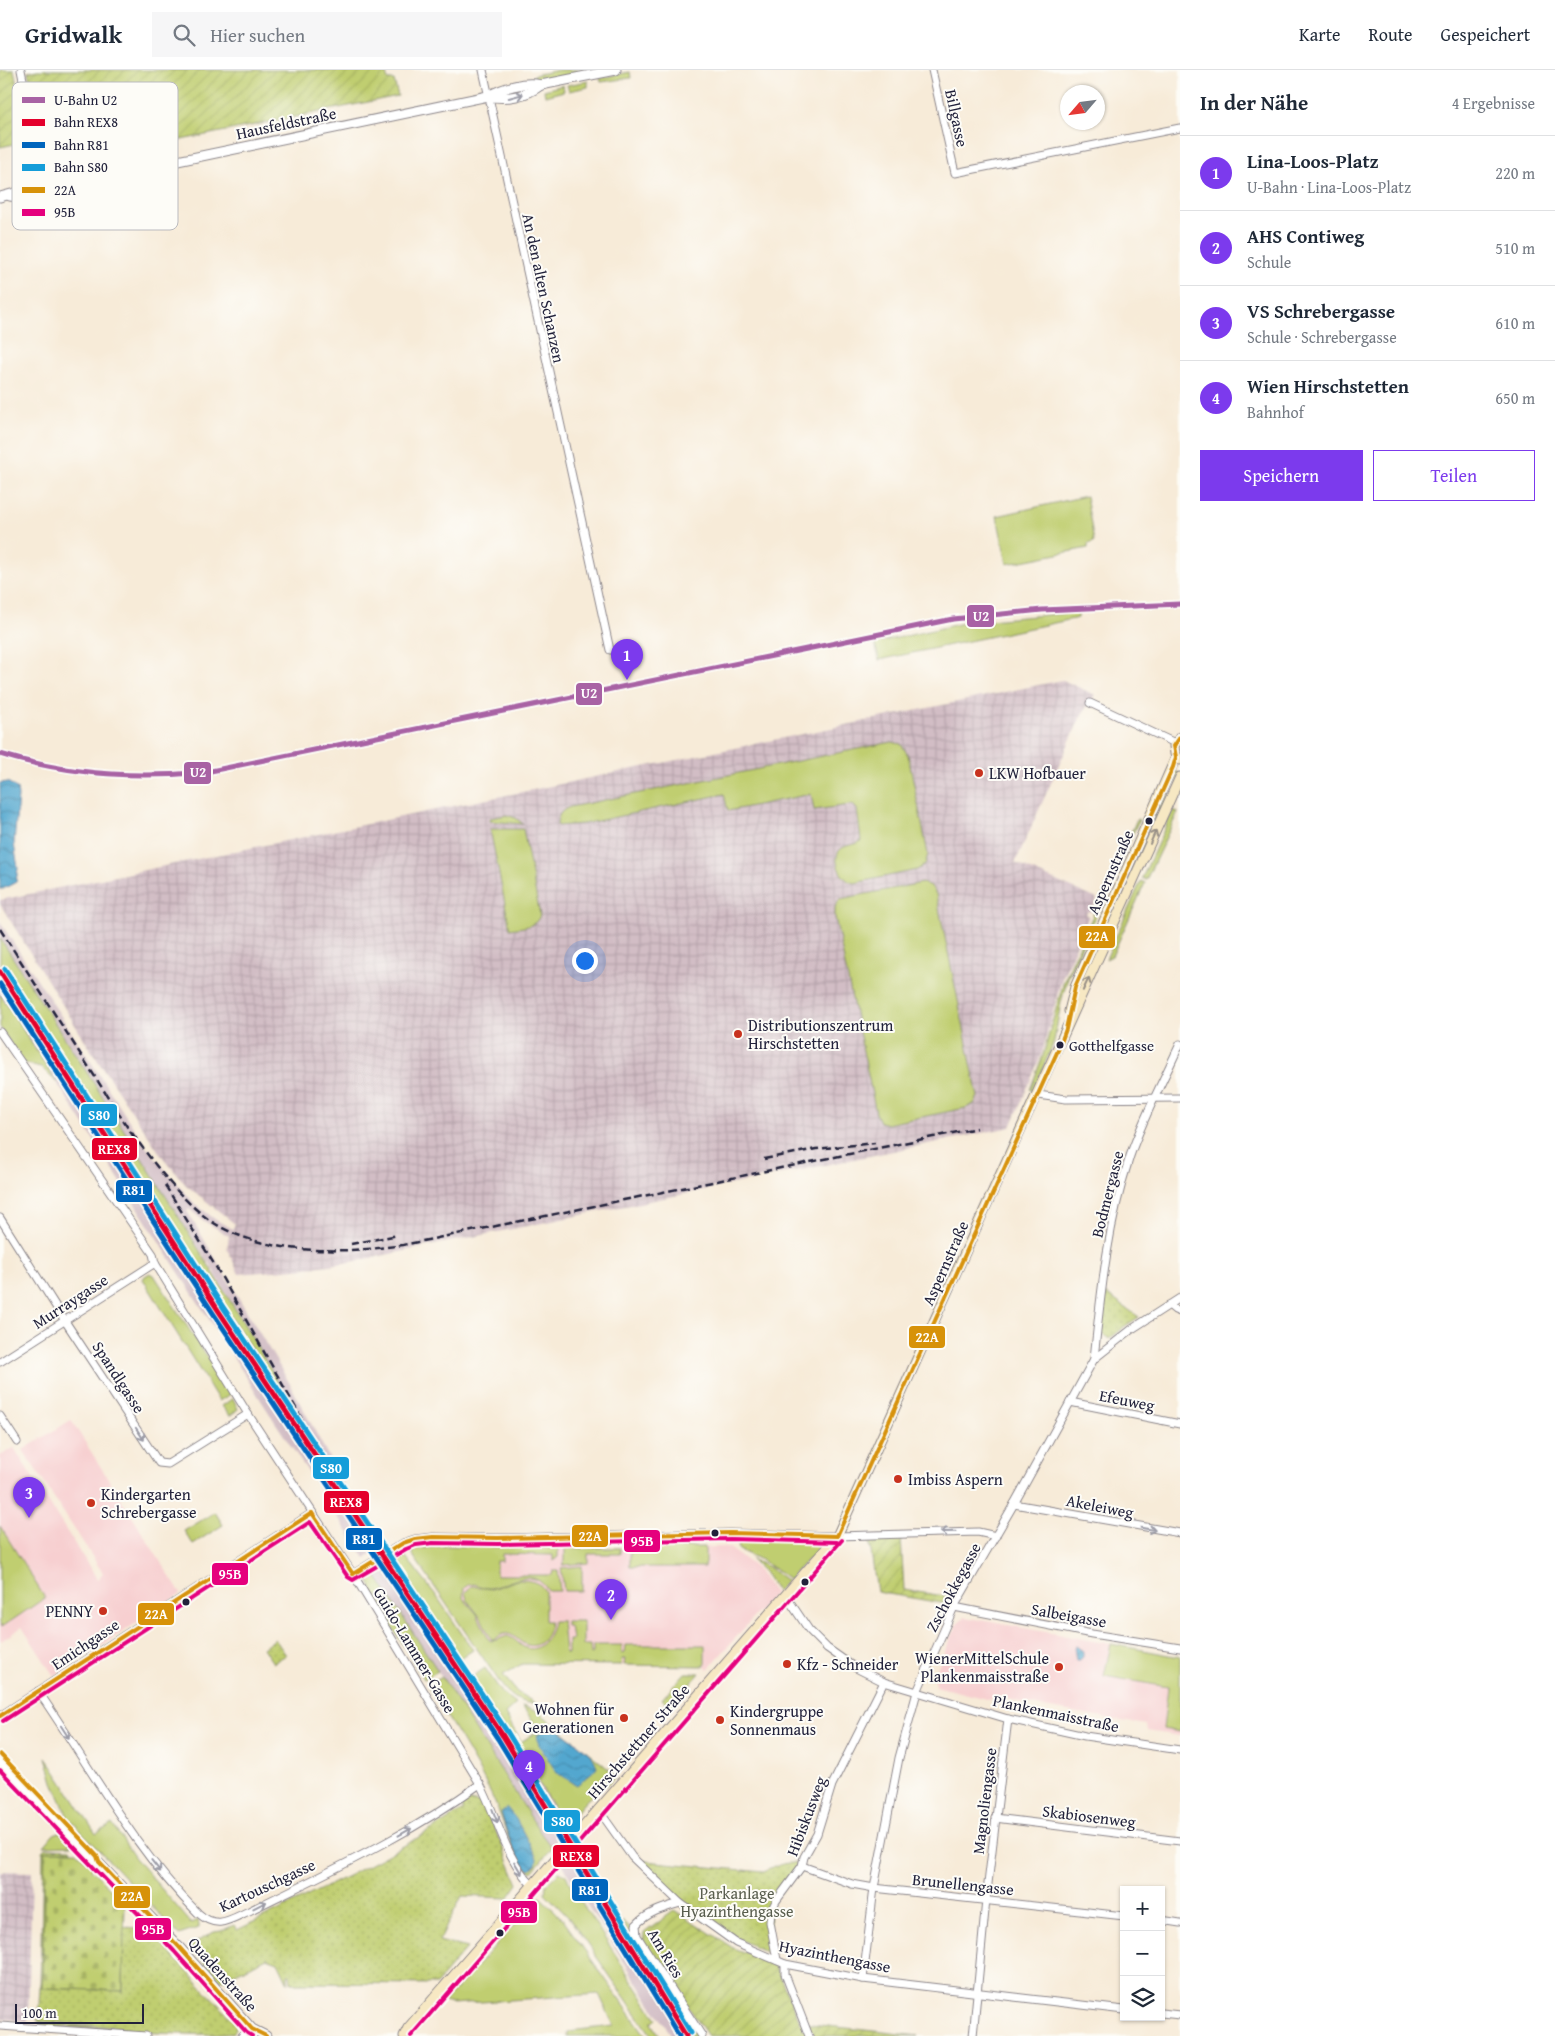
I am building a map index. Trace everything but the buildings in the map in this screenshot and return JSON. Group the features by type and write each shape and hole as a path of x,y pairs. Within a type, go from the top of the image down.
{"main road":[{"name":"Aspernstraße","path":"1066,1029 1074,987 1178,758 1174,750 1177,740"},
{"name":"Aspernstraße","path":"837,1536 1038,1096 1066,1029 1180,777"},
{"name":"Hirschstettner Straße","path":"404,2036 408,2028 837,1536"}],"street":[{"name":"An den alten Schanzen","path":"483,70 610,650"},
{"name":"Hausfeldstraße","path":"178,161 488,96 507,88 533,83 541,85 616,70"},
{"name":"Billgasse","path":"932,70 954,173 1180,128"},
{"path":"1090,703 1177,740"},
{"name":"Guido-Lammer-Gasse","path":"0,1032 153,1254 155,1263 248,1414 353,1574 480,1784 489,1800 510,1854 521,1874 532,1885"},
{"name":"Bodmergasse","path":"1094,1359 1111,1227 1129,1157 1140,1127 1156,1098 1180,1044"},
{"path":"1038,1096 1066,1099 1180,1098"},
{"name":"Spandlgasse","path":"0,1218 65,1321 159,1463 168,1464 248,1414"},
{"name":"Murraygasse","path":"0,1362 155,1263"},
{"name":"Zschokkegasse","path":"863,1979 874,1888 893,1786 917,1692 954,1607 996,1536 1094,1359 1132,1329 1180,1298"},
{"path":"1170,1305 1180,1312"},
{"name":"Efeuweg","path":"1070,1402 1180,1424"},
{"path":"0,1416 17,1442"},
{"name":"Akeleiweg","path":"1014,1504 1180,1534"},
{"name":"Emichgasse","path":"0,1716 312,1513"},
{"path":"353,1574 403,1543 433,1536 520,1538 730,1533 837,1536 978,1532 996,1536"},
{"name":"Plankenmaisstraße","path":"786,1596 809,1630 827,1648 854,1667 884,1682 1008,1719 1085,1736 1180,1750"},
{"name":"Salbeigasse","path":"954,1607 1092,1634 1180,1648"},
{"name":"Hibiskusweg","path":"777,1960 770,1922 771,1911 776,1901 802,1866 804,1857 817,1834 832,1785 884,1682"},
{"name":"Kartouschgasse","path":"38,1691 154,1863 198,1913 215,1923 226,1921 249,1911 403,1834 462,1798 480,1784"},
{"name":"Magnoliengasse","path":"973,2036 995,1818 1008,1719"},
{"name":"Quadenstraße","path":"0,1754 97,1856 99,1862"},
{"name":"Quadenstraße","path":"0,1762 99,1862 186,1954 252,2029 266,2036"},
{"name":"Hyazinthengasse","path":"598,1809 632,1858 680,1903 736,1943 785,1964 863,1979 978,1991 1120,2009"},
{"name":"Skabiosenweg","path":"995,1818 1180,1841"},
{"name":"Brunellengasse","path":"802,1866 852,1884 874,1888 1120,1916"},
{"name":"Am Ries","path":"680,1903 662,1908 643,1917 636,1925 637,1936 702,2036"},
{"path":"1165,1920 1180,1922"},
{"path":"785,1964 785,1974 809,2036"},
{"path":"1165,2013 1180,2015"},
{"path":"0,2026 146,2036"},
{"path":"242,2036 252,2029"}],"shaded area":[{"path":"1063,680 1095,695 1082,714 1015,863 1097,899 1091,912 1088,911 1086,914 1089,916 1062,978 1042,1053 1011,1127 351,1262 239,1274 227,1249 229,1236 235,1224 186,1185 161,1155 90,1049 0,904 0,900"},
{"path":"0,922 146,1147 194,1203 216,1220 233,1229 229,1236 204,1221 189,1209 187,1211 290,1384 350,1497 382,1546 365,1558 273,1419 0,994 0,962 213,1292 279,1391 282,1389 212,1268 0,938"},
{"path":"71,1420 181,1594 54,1676 22,1627 0,1640 0,1456 14,1448 97,1579 103,1573 23,1450"},
{"path":"728,1547 754,1566 775,1593 708,1669 705,1666 535,1664 529,1653 502,1665 427,1550"},
{"path":"390,1558 412,1585 413,1591 453,1649 557,1811 567,1831 552,1848 378,1581 373,1571"},
{"name":"WienerMittelSchule Plankenmaisstraße","path":"965,1617 1180,1657 1180,1736 1147,1731 1146,1725 1050,1709 992,1695 990,1700 936,1686 933,1677 959,1621"},
{"path":"577,1848 691,2036 672,2036 572,1882 563,1864"},
{"path":"0,1871 32,1872 28,2021 0,2019"}],"green space":[{"path":"0,70 14,70 17,82 12,82 12,145 0,147"},
{"path":"37,70 385,70 388,80 394,80 398,96 178,141 178,82 30,82 28,72"},
{"path":"559,70 585,70 586,72 534,80 534,75"},
{"path":"630,72 631,78 601,82 600,78"},
{"path":"588,81 588,87 569,91 567,85"},
{"path":"563,85 564,91 545,96 544,90"},
{"path":"1086,496 1094,542 1088,544 1088,548 1007,564 997,516"},
{"path":"1078,612 1078,618 879,660 875,643 968,622"},
{"path":"892,742 901,744 908,755 928,854 925,865 917,870 855,883 846,880 838,866 837,856 844,847 861,841 857,809 850,805 814,810 811,794 728,811 724,794 583,824 557,826 560,814 570,807"},
{"path":"1175,771 1179,773 1123,900 1077,995 1080,980"},
{"path":"1173,810 1178,812 1146,880 1142,878"},
{"path":"507,815 516,818 523,824 489,821 490,818"},
{"path":"1137,819 1139,820 1107,891 1105,890"},
{"path":"490,829 523,829 540,915 532,925 510,929"},
{"path":"1141,881 1145,883 1112,956 1106,959"},
{"path":"922,883 931,886 936,894 978,1097 974,1104 966,1108 887,1124 880,1122 876,1113 835,917 835,907 840,899"},
{"path":"1102,895 1105,896 1069,974 1061,1002 1054,1042 1033,1091 1030,1090 1043,1055 1064,981"},
{"path":"0,938 214,1275 282,1389 279,1391 0,962"},
{"path":"0,994 57,1083 41,1067 23,1063 0,1027"},
{"path":"150,1273 154,1275 231,1394 219,1401 143,1279"},
{"path":"1106,1294 1139,1317 1109,1339 1102,1333"},
{"path":"233,1398 238,1409 229,1415 222,1406"},
{"path":"215,1512 223,1525 193,1544 184,1531"},
{"path":"0,1526 45,1598 2,1627 0,1624"},
{"path":"773,1537 812,1538 820,1541 823,1547 811,1561 808,1559 789,1579 761,1560 739,1550 738,1544 740,1540"},
{"path":"901,1537 904,1590 951,1597 947,1604 877,1592 869,1538"},
{"path":"446,1546 558,1548 558,1557 553,1561 553,1555 502,1554 502,1561 496,1561 496,1575 552,1575 553,1571 558,1571 560,1591 548,1591 536,1579 528,1578 490,1588 471,1584 464,1588 463,1598 477,1614 489,1640 493,1641 507,1636 524,1647 535,1648 548,1637 553,1621 562,1621 565,1653 568,1654 568,1640 572,1640 570,1626 566,1626 566,1621 583,1621 583,1645 590,1645 591,1654 593,1653 593,1645 622,1645 622,1654 625,1653 626,1645 705,1645 705,1666 624,1665 625,1659 622,1659 621,1665 522,1664 503,1675 517,1692 535,1703 521,1701 509,1694 503,1687 412,1554 415,1549"},
{"path":"705,1547 705,1567 630,1567 630,1548"},
{"path":"565,1548 620,1548 620,1554 588,1554 588,1563 562,1565 565,1561"},
{"path":"402,1552 435,1594 473,1650 459,1659 413,1591 412,1585 402,1570 390,1558"},
{"path":"751,1559 768,1567 787,1581 777,1591 764,1572"},
{"path":"582,1566 582,1591 564,1591 561,1568"},
{"path":"373,1571 438,1671 424,1679 371,1593 373,1591 368,1579"},
{"path":"517,1580 537,1583 545,1591 545,1621 550,1621 550,1626 543,1640 535,1645 525,1644 508,1634 494,1640 491,1639 481,1618 467,1600 465,1592 472,1586 491,1589"},
{"path":"275,1639 286,1655 273,1663 263,1648"},
{"path":"1111,1644 1180,1657 1180,1732 1163,1729 1168,1687 1104,1676"},
{"path":"485,1668 503,1694 516,1704 505,1714 521,1742 539,1730 522,1706 540,1713 616,1775 610,1783 582,1805 567,1831 539,1783 470,1678"},
{"path":"685,1673 700,1673 671,1707 662,1699"},
{"path":"442,1677 552,1848 532,1872 526,1869 516,1857 486,1783 428,1686"},
{"path":"46,1757 96,1834 112,1824 135,1858 191,1923 197,1920 199,1928 179,1935 68,1817 53,1782"},
{"path":"468,1801 480,1803 486,1808 518,1884 508,1898 462,1896 439,1941 467,1948 436,1984 291,1983 290,1975 288,1975 288,1983 278,1962 267,1958 221,1980 189,1946 214,1932 234,1925 237,1930 352,1874 436,1827 463,1810 461,1806"},
{"path":"59,1832 72,1845 44,1846 54,1834"},
{"path":"46,1848 71,1849 73,1851 45,1851 42,1988 40,1988 43,1851"},
{"path":"45,1851 77,1851 93,1867 91,1869 125,1903 123,1991 42,1988"},
{"name":"Parkanlage Hyazinthengasse","path":"644,1861 764,1872 785,1864 799,1864 774,1895 769,1906 770,1954 726,1933 686,1904 641,1863"},
{"path":"559,1872 566,1875 571,1886 657,2019 652,2023 660,2036 652,2036 570,1919 545,1893 546,1885"},
{"path":"540,1897 561,1917 646,2036 567,2036 569,2031 614,2026 599,1994 452,2004 445,2001"},
{"path":"675,1910 733,1948 774,1964 801,2023 919,2036 708,2036 643,1940 644,1933"},
{"path":"621,1922 624,1922 633,1932 699,2036 691,2036"},
{"path":"124,1927 147,1929 235,2022 236,2028 234,2032 227,2034 188,2034 137,2032 127,2028 38,2021 40,1988 123,1991"},
{"path":"39,2023 128,2030 132,2031 42,2026"}],"water":[{"path":"8,782 17,789 18,796 14,844 18,868 16,882 0,889 0,783"},
{"path":"1076,1646 1083,1651 1083,1657 1080,1660 1076,1660 1074,1647"},
{"path":"551,1727 561,1731 573,1740 589,1753 595,1761 597,1768 577,1785 557,1773 539,1745 537,1735"},
{"path":"507,1808 516,1819 537,1858 536,1864 530,1870 525,1867 516,1854 501,1812"}],"railway":[{"path":"0,929 135,1139"},
{"path":"132,1133 165,1177 183,1197 204,1216 225,1229 248,1239 273,1245 300,1249 353,1250 403,1245 977,1128"},
{"path":"764,1159 816,1149 875,1143"},
{"path":"165,1185 216,1267 361,1523"},
{"path":"351,1244 398,1235"}],"metro line":[{"name":"U2","path":"0,754 51,767 102,774 153,775 206,772 953,619 1042,610 1180,604"}],"rail line":[{"name":"S80","path":"5,969 223,1307 508,1733 691,2033"},
{"name":"REX8","path":"0,972 218,1310 503,1736 686,2036"},
{"name":"R81","path":"0,984 213,1313 498,1739 679,2036"}],"transit line":[{"name":"22A","path":"837,1536 1059,1048 1066,1029 1075,987 1173,767 1176,757 1174,746 1180,737"},
{"name":"22A","path":"312,1513 353,1574"},
{"name":"22A","path":"0,1716 312,1513"},
{"name":"95B","path":"3,1721 310,1522 348,1577 353,1580 406,1549 416,1545 433,1543 498,1544 730,1539 837,1542"},
{"name":"22A","path":"353,1574 403,1543 415,1539 433,1537 498,1538 730,1533 837,1536"},
{"name":"95B","path":"411,2036 842,1540"},
{"name":"22A","path":"0,1754 97,1856 99,1862 179,1947 252,2029 266,2036"},
{"name":"95B","path":"0,1770 174,1951 247,2033 252,2036"}],"place":[{"name":"Lina-Loos-Platz","path":"627,680"},
{"name":"LKW Hofbauer","path":"979,773"},
{"name":"Distributionszentrum Hirschstetten","path":"738,1034"},
{"name":"Gotthelfgasse","path":"1060,1045"},
{"name":"Imbiss Aspern","path":"898,1479"},
{"name":"Kindergarten Schrebergasse","path":"91,1503"},
{"name":"VS Schrebergasse","path":"29,1518"},
{"name":"PENNY","path":"103,1611"},
{"name":"AHS Contiweg","path":"611,1620"},
{"name":"Kfz - Schneider","path":"787,1664"},
{"name":"WienerMittelSchule Plankenmaisstraße","path":"1059,1667"},
{"name":"Wohnen für Generationen","path":"624,1718"},
{"name":"Kindergruppe Sonnenmaus","path":"720,1720"},
{"name":"Wien Hirschstetten","path":"529,1791"}]}
